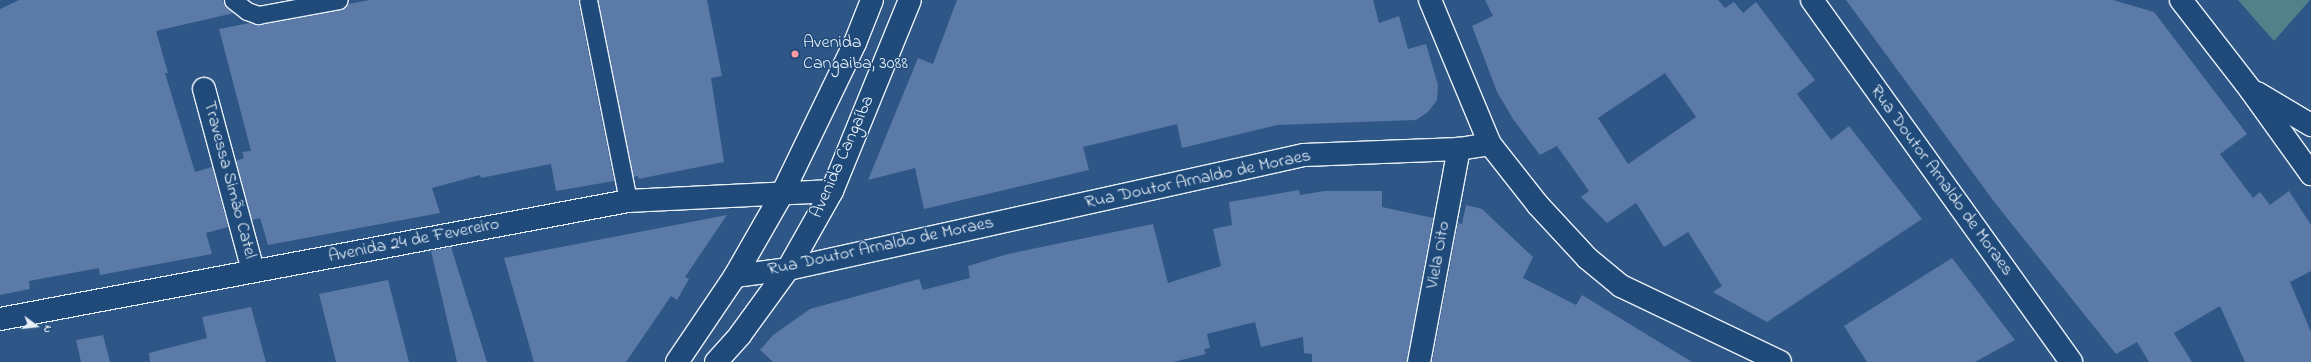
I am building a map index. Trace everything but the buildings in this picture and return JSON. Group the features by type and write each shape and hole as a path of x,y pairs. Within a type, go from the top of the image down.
{"street":[{"name":"Avenida Cangaíba","path":"677,362 736,276 782,194 855,43 872,0"},
{"name":"Avenida Cangaíba","path":"716,362 740,335 788,269 832,191 910,0"},
{"path":"1430,0 1490,144 1538,204 1587,258 1621,286 1780,362"},
{"name":"Rua Doutor Arnaldo de Moraes","path":"1812,0 2071,362"},
{"path":"2181,0 2250,88 2311,174"},
{"path":"2250,88 2311,125"},
{"name":"Travessa Simão Catel","path":"204,89 253,271"},
{"name":"Rua Doutor Arnaldo de Moraes","path":"736,276 788,269 1304,155 1459,149 1490,144"},
{"name":"Viela Oito","path":"1419,362 1459,149"},
{"name":"Avenida 24 de Fevereiro","path":"0,319 628,201 832,191"}],"lane":[{"path":"233,0 247,12 258,14 339,0"},
{"path":"588,0 628,201"}],"green space":[{"path":"2238,0 2310,0 2274,41"}],"place":[{"name":"Avenida Cangaiba, 3088","path":"795,54"}]}
